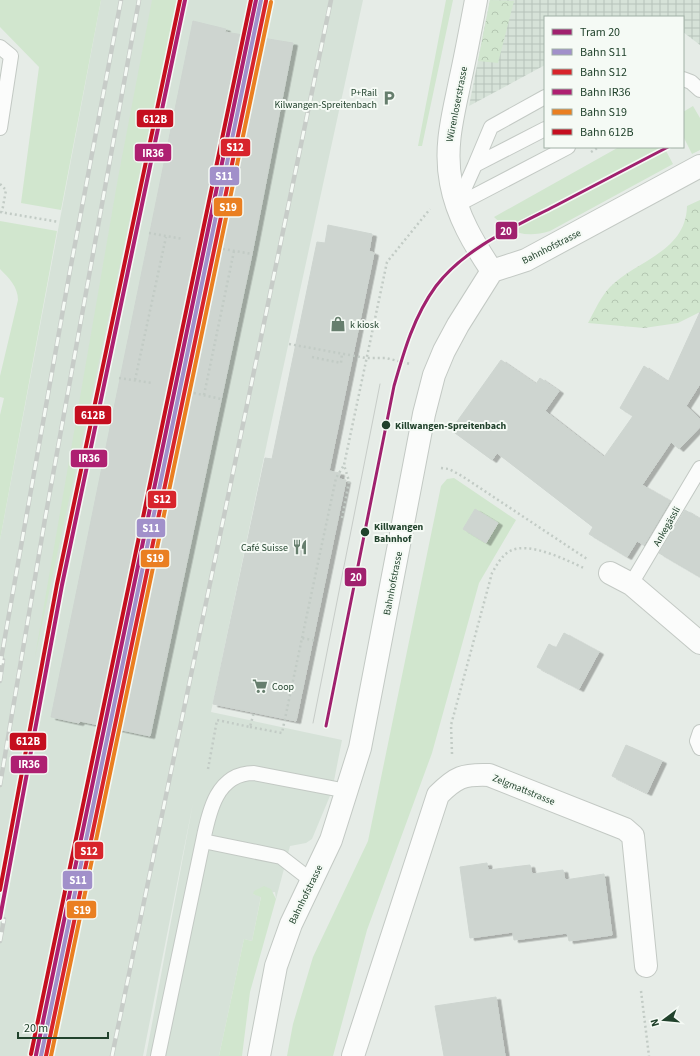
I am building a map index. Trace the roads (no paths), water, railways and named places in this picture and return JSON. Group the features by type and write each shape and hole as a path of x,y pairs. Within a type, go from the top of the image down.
{"street":[{"name":"Würenloserstrasse","path":"476,0 448,140 450,173 457,205 474,244 492,271"},
{"name":"Bahnhofstrasse","path":"259,1056 276,966 291,924 331,840 360,748 434,375 458,325 492,271 526,260 700,166"},
{"path":"610,573 631,584 700,643"},
{"name":"Zelgmattstrasse","path":"353,1056 438,795 453,780 469,774 489,775 625,829 633,836 646,966"}],"lane":[{"path":"0,47 11,56 0,128"},
{"path":"457,205 491,127 544,98"},
{"path":"475,165 544,130"},
{"path":"457,205 566,148"},
{"name":"Ankegässli","path":"631,584 700,468"},
{"path":"700,732 697,741 700,748"},
{"path":"158,1056 209,815 215,799 222,787 236,775 254,773 346,791"},
{"path":"203,841 281,857 312,881"}],"tram line":[{"name":"20","path":"326,726 394,386 410,334 428,297 436,286 461,260 491,240 666,148"},
{"path":"313,723 380,384"}],"railway":[{"path":"0,665 69,276 121,0"},
{"path":"0,785 45,519 139,0"},
{"path":"112,1056 331,0"},
{"path":"0,681 3,660"},
{"path":"0,941 4,919"}],"rail line":[{"name":"612B","path":"0,890 57,584 180,0"},
{"name":"IR36","path":"0,918 62,585 185,0"},
{"name":"612B","path":"31,1054 251,0"},
{"name":"IR36","path":"36,1055 256,0"},
{"name":"S11","path":"41,1056 261,0"},
{"name":"S12","path":"46,1056 266,1"},
{"name":"S19","path":"51,1056 271,2"}],"place":[{"name":"P+Rail Kilwangen-Spreitenbach","path":"389,98"},
{"name":"k kiosk","path":"338,324"},
{"name":"Killwangen-Spreitenbach","path":"386,425"},
{"name":"Killwangen Bahnhof","path":"365,532"},
{"name":"Café Suisse","path":"300,547"},
{"name":"Coop","path":"260,686"}]}
